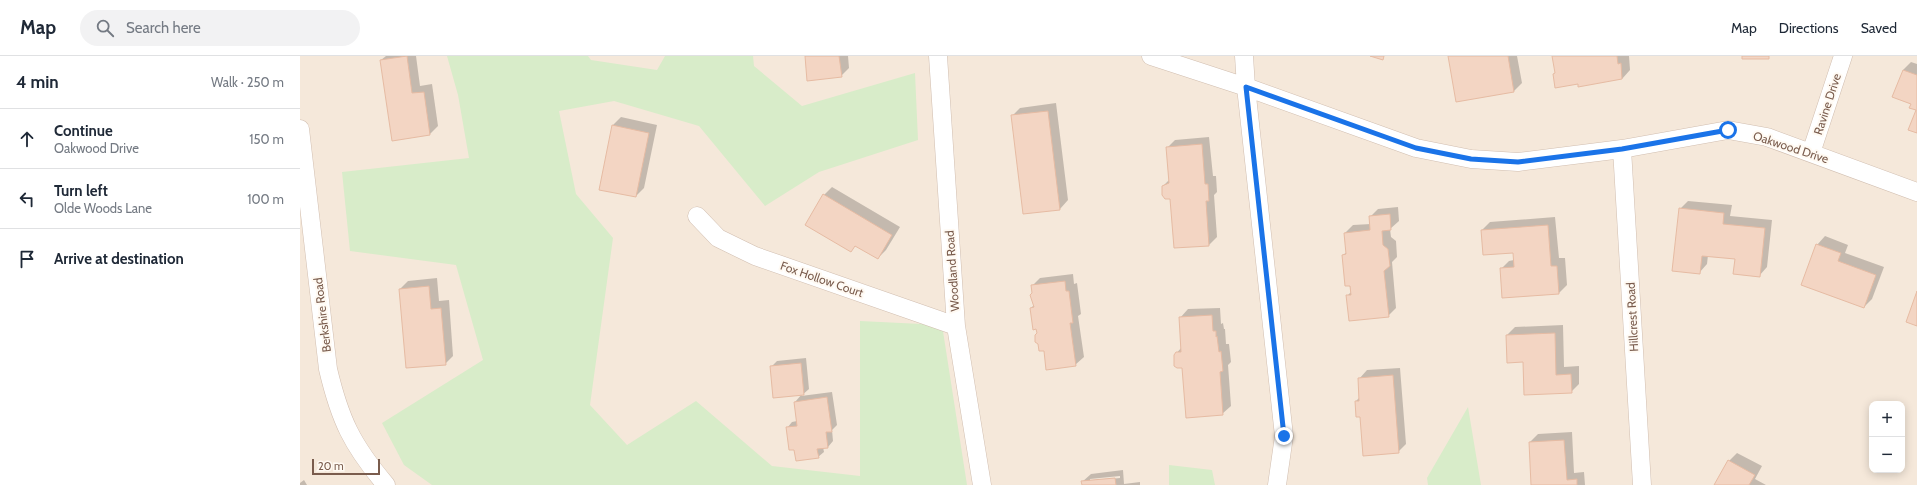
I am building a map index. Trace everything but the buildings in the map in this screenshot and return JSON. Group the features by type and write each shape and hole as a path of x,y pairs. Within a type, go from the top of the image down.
{"street":[{"name":"Woodland Road","path":"938,56 956,326 982,485"},
{"name":"Oakwood Drive","path":"1151,56 1246,87 1416,148 1471,159 1518,162 1622,149 1728,130 1767,137 1917,192"},
{"path":"1244,56 1246,87 1284,436 1277,485"},
{"name":"Ravine Drive","path":"1811,153 1843,56"},
{"name":"Berkshire Road","path":"300,129 328,369 335,400 347,430 361,454 386,485"},
{"name":"Hillcrest Road","path":"1622,149 1642,485"},
{"name":"Fox Hollow Court","path":"697,216 718,238 755,256 956,326"}],"shaded area":[{"path":"300,56 1917,56 1917,485 300,485"}],"green space":[{"path":"447,56 588,56 591,60 657,70 665,56 753,56 754,66 802,106 915,73 918,140 819,172 765,206 699,126 614,101 559,111 576,194 613,238 590,405 627,445 696,401 772,466 860,476 860,321 942,325 967,485 432,485 404,465 382,423 483,360 456,265 350,251 342,172 469,158 458,95"},
{"path":"1468,407 1481,485 1428,485 1427,478"},
{"path":"1169,465 1212,470 1215,485 1169,485"}],"route":[{"path":"1284,436 1246,87 1416,148 1471,159 1518,162 1622,149 1728,130"}]}
